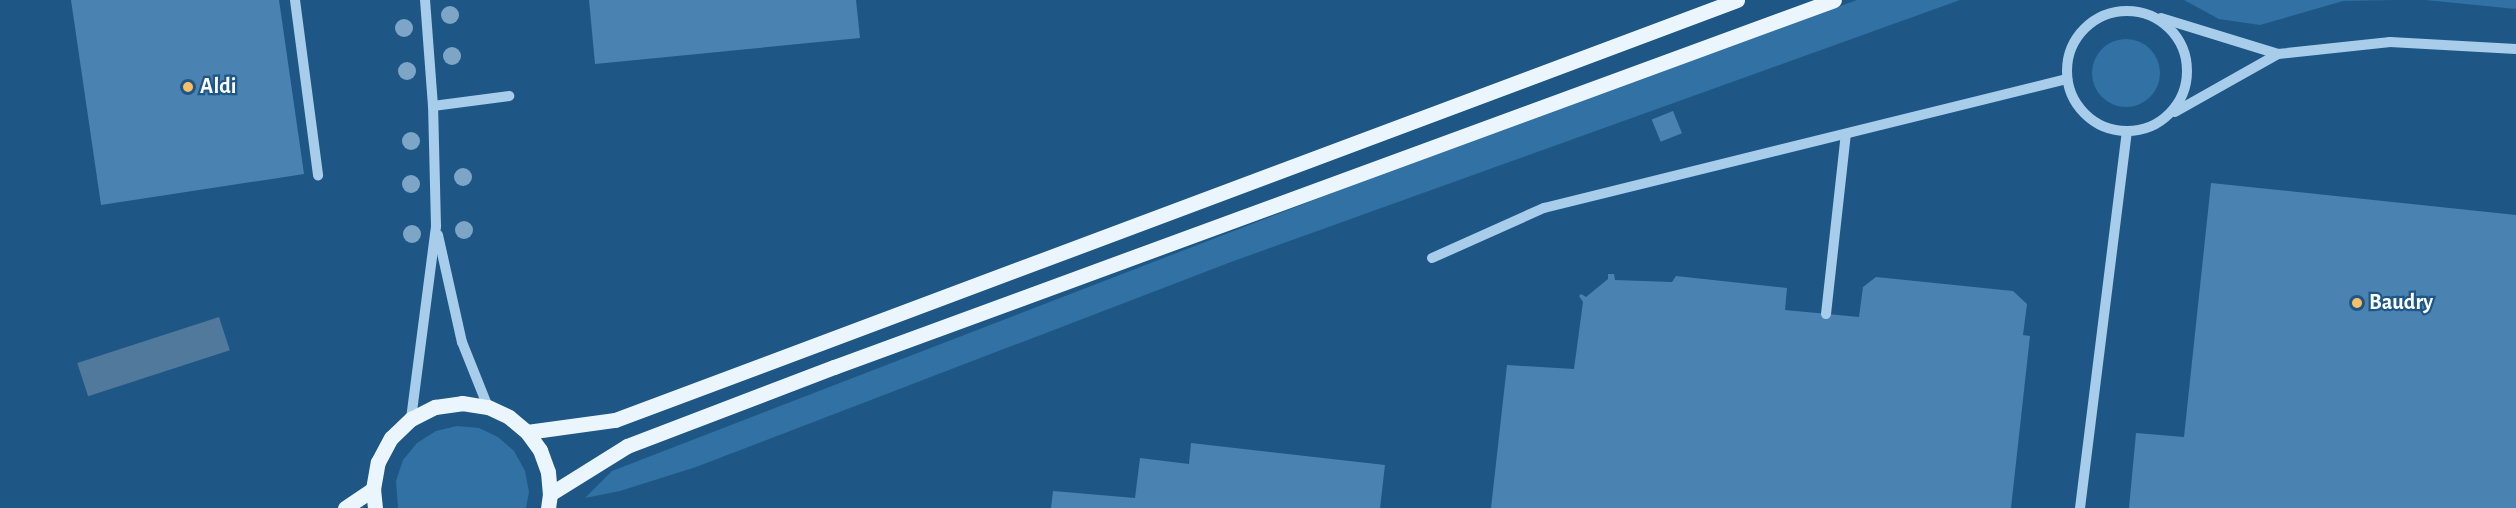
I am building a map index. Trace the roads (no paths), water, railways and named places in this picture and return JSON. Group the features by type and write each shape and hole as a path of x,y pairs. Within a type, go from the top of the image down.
{"main road":[{"path":"527,432 615,420 1737,0"},
{"path":"549,501 627,446 670,429 856,358 1834,0"},
{"path":"375,508 373,489 378,462 391,438 411,419 435,407 453,404 488,407 509,417 527,432 540,450 548,472 549,501"},
{"path":"345,508 373,489"}],"street":[{"path":"295,0 318,175"},
{"path":"411,419 436,226 433,106 425,0"},
{"path":"2278,54 2145,13 2125,10 2106,14 2088,24 2076,40 2068,58 2067,78 2072,95 2088,116 2110,129 2127,132 2157,124 2278,54 2390,42 2516,49"},
{"path":"2145,13 2161,21 2174,33 2184,49 2187,66 2186,84 2180,101 2169,115"},
{"path":"1432,258 1544,208 2067,78"},
{"path":"433,106 509,96"},
{"path":"2080,508 2127,132"},
{"path":"1826,314 1846,134"},
{"path":"436,226 462,342 488,407"}],"place":[{"name":"Aldi","path":"188,87"},
{"name":"Baudry","path":"2357,303"}]}
